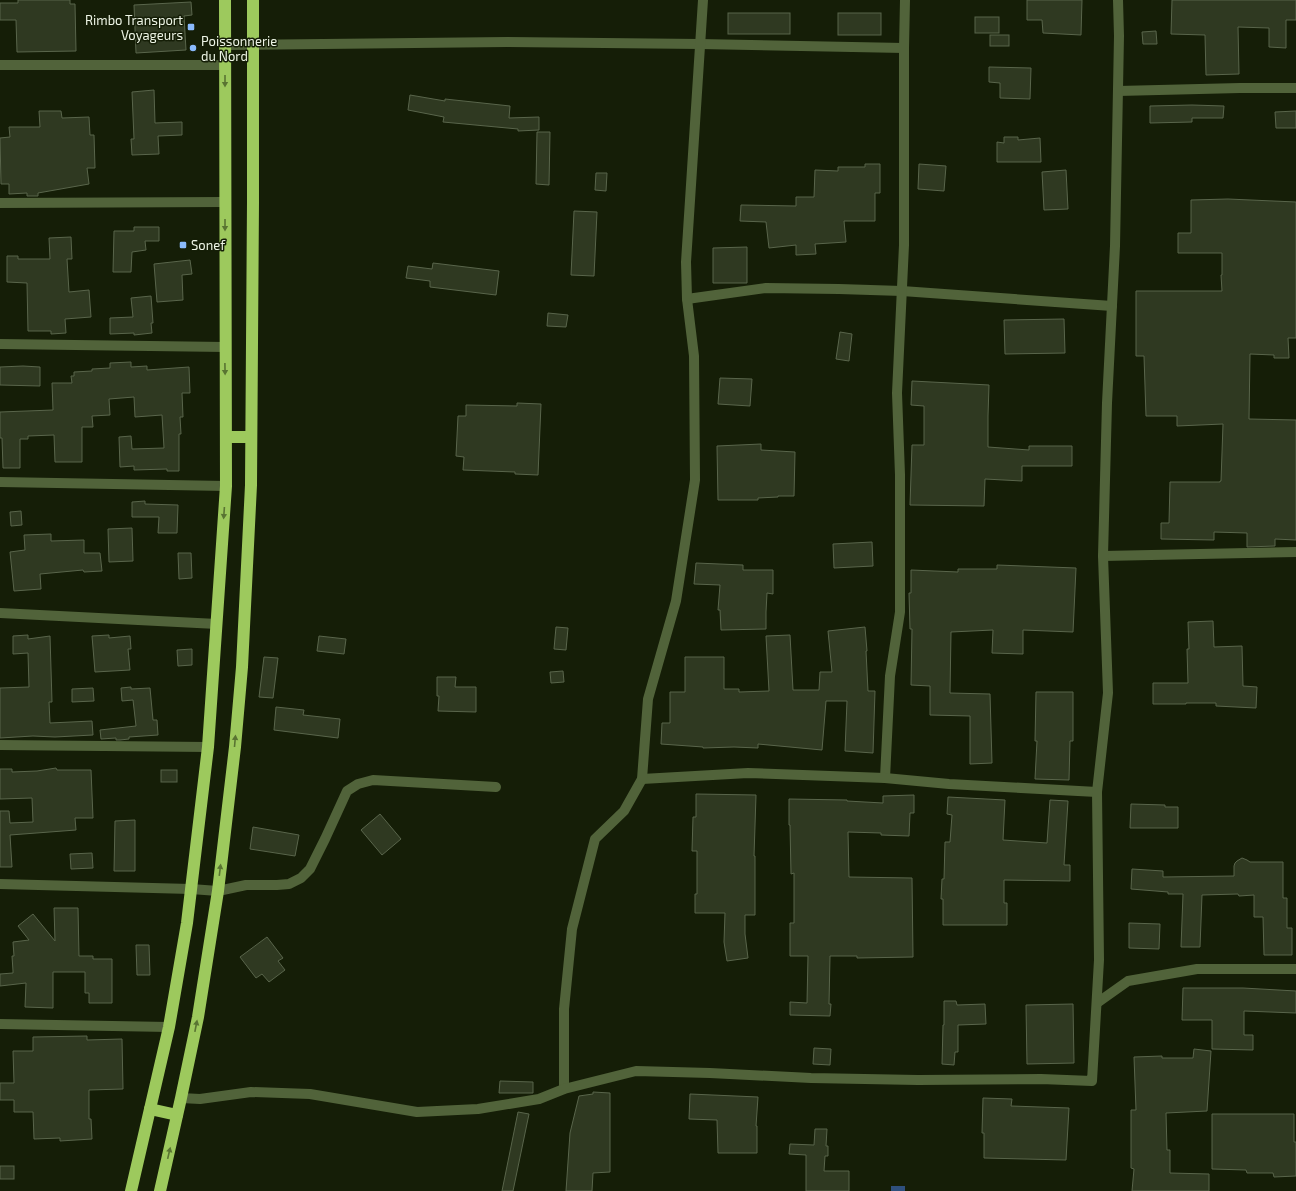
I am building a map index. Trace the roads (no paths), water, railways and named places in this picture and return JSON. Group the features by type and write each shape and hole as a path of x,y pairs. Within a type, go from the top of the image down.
{"highway":[{"path":"131,1191 169,1027 187,924 208,747 226,486 225,0"},
{"path":"160,1191 198,1017 218,891 235,747 242,667 251,485 253,0"},
{"path":"226,437 251,437"},
{"path":"150,1109 177,1115"}],"street":[{"path":"564,1089 564,1009 572,929 596,839 624,811 642,779 648,699 676,601 695,480 694,356 687,299 686,262 703,0"},
{"path":"885,778 890,676 900,612 900,474 897,393 904,244 905,0"},
{"path":"181,1098 200,1099 251,1092 310,1094 417,1112 478,1109 539,1099 564,1089 636,1071 819,1078 918,1080 1041,1079 1092,1082 1099,960 1097,792 1108,693 1103,556 1107,403 1115,246 1118,0"},
{"path":"224,45 507,42 904,48"},
{"path":"0,64 225,65"},
{"path":"1118,91 1296,88"},
{"path":"0,203 225,202"},
{"path":"687,299 766,288 902,291 1112,306"},
{"path":"0,344 225,347"},
{"path":"0,482 226,486"},
{"path":"1103,556 1296,552"},
{"path":"0,614 217,624"},
{"path":"0,745 208,747"},
{"path":"642,779 748,773 885,778 949,784 1097,792"},
{"path":"0,884 218,891 246,885 289,884 301,878 310,869 347,791 358,784 373,780 496,788"},
{"path":"1097,1003 1128,981 1197,969 1296,969"},
{"path":"0,1024 169,1027"}],"water":[{"path":"891,1186 905,1186 905,1191 891,1191"}],"place":[{"name":"Rimbo Transport Voyageurs","path":"191,27"},
{"name":"Poissonnerie du Nord","path":"193,48"},
{"name":"Sonef","path":"183,245"}]}
